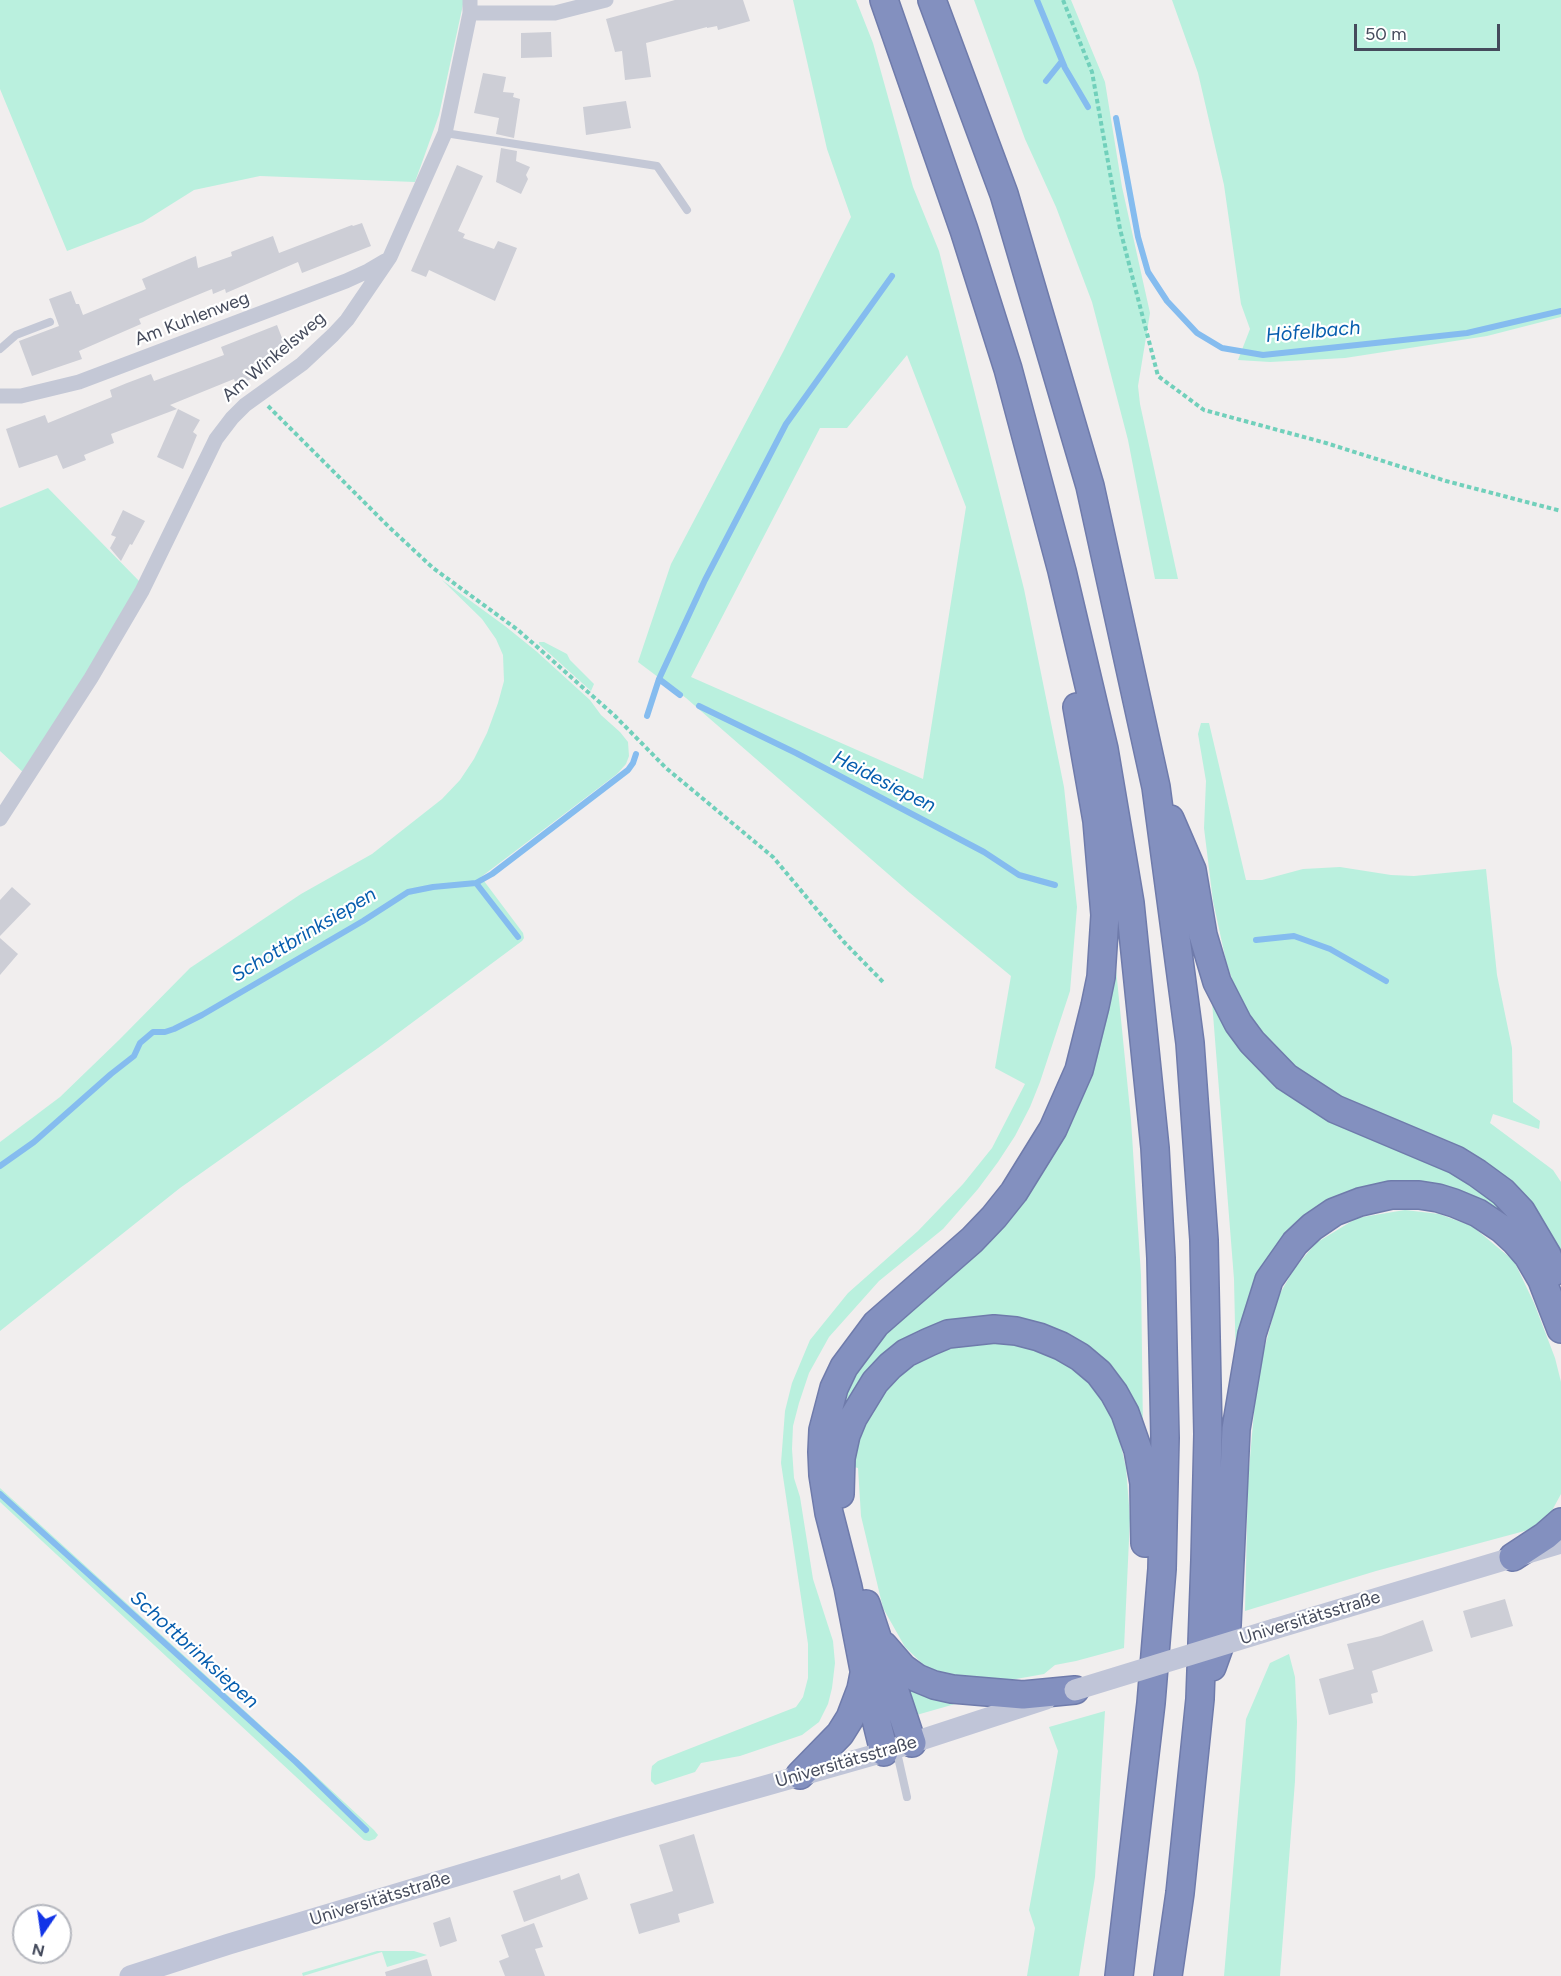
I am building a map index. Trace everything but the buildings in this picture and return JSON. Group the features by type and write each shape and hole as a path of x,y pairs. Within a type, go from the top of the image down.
{"highway":[{"path":"884,0 961,219 1008,369 1076,629 1104,749 1130,903 1155,1148 1161,1258 1165,1438 1162,1569 1151,1704 1119,1976"},
{"path":"932,0 1004,194 1090,486 1156,787 1190,1043 1204,1240 1208,1434 1200,1699 1180,1893 1168,1976"},
{"path":"897,1748 864,1670 851,1596 829,1513 823,1475 823,1430 834,1388 844,1366 876,1324 972,1240 1014,1192 1053,1129 1079,1070 1095,1006 1104,943 1104,882 1097,821 1069,665 1076,629"},
{"path":"1156,787 1192,870 1203,935 1217,982 1238,1023 1252,1042 1286,1077 1309,1094 1342,1112 1456,1160 1503,1192 1521,1211 1535,1233 1547,1255 1561,1293"},
{"path":"1200,1699 1227,1625 1236,1429 1252,1334 1269,1280 1295,1244 1312,1227 1334,1212 1360,1202 1391,1196 1419,1195 1454,1203 1478,1213 1502,1229 1528,1256 1542,1280 1561,1329"},
{"path":"897,1748 878,1637 848,1543 839,1488 841,1458 846,1435 853,1418 875,1382 890,1366 906,1353 929,1342 948,1334 969,1330 994,1329 1027,1334 1061,1346 1080,1357 1099,1373 1125,1413 1133,1431 1144,1483 1145,1536 1141,1630 1151,1704"},
{"path":"1513,1557 1545,1536 1561,1522"},
{"path":"878,1637 903,1668 917,1678 934,1685 952,1689 1023,1695 1075,1690"},
{"path":"800,1775 840,1734 850,1718 861,1689 864,1670"}],"main road":[{"name":"Universitätsstraße","path":"130,1976 598,1833 897,1748 1075,1690 1561,1543"}],"street":[{"path":"470,6 555,13 606,0"},
{"name":"Am Winkelsweg","path":"0,819 90,678 142,591 216,440 232,418 257,395 302,364 333,335 347,320 390,257 445,133 470,6"},
{"name":"Am Kuhlenweg","path":"0,396 21,396 79,382 346,281 390,257"}],"lane":[{"path":"445,133 657,166 687,210"},
{"path":"0,349 16,335 50,322"},
{"path":"897,1748 907,1797"}],"path":[{"path":"1063,0 1092,72 1120,230 1158,376 1204,410 1326,443 1446,481 1561,511"},
{"path":"257,395 433,568 519,630 615,716 666,768 773,857 844,942 884,983"}],"green space":[{"path":"0,0 464,0 439,115 415,182 260,176 194,190 143,222 67,251 0,89"},
{"path":"793,0 856,0 873,43 913,187 939,251 1024,589 1064,787 1077,907 1070,991 1030,1107 998,1162 943,1229 879,1281 829,1337 809,1373 793,1426 792,1449 794,1478 800,1497 813,1579 833,1641 835,1663 832,1688 828,1704 819,1722 802,1735 740,1756 701,1763 695,1772 655,1785 651,1781 651,1773 652,1766 658,1761 796,1707 803,1697 808,1678 808,1644 781,1463 785,1411 792,1383 810,1340 848,1293 918,1231 963,1184 992,1148 1025,1084 995,1068 1011,976 910,893 686,698 638,662 671,564 783,352 851,217 827,149","holes":["907,355 966,507 923,779 691,677 820,428 847,428"]},
{"path":"974,0 1071,0 1105,82 1122,187 1150,313 1138,386 1140,404 1178,579 1155,579 1128,440 1092,302 1056,207 1025,139"},
{"path":"1172,0 1561,0 1561,317 1487,336 1345,358 1270,362 1238,360 1250,329 1241,304 1224,185 1198,73"},
{"path":"48,488 141,583 25,774 0,751 0,508"},
{"path":"442,580 536,651 590,700 601,715 628,742 629,756 626,764 617,774 481,877 523,933 524,938 378,1048 180,1188 0,1331 0,1142 60,1097 190,968 301,894 372,854 442,799 460,780 474,759 498,703 504,681 503,655 496,639 482,619"},
{"path":"539,642 544,642 567,654 594,684 591,691 539,644"},
{"path":"1201,723 1209,723 1246,880 1262,880 1303,869 1340,867 1414,876 1486,869 1497,975 1512,1048 1513,1102 1540,1121 1539,1129 1493,1114 1490,1123 1553,1170 1561,1182 1561,1254 1554,1238 1529,1200 1506,1177 1449,1141 1357,1105 1312,1080 1285,1058 1246,1010 1235,988 1226,961 1213,901 1204,828 1206,781 1198,734"},
{"path":"1114,949 1131,1120 1141,1275 1143,1432 1120,1441 1126,1468 1130,1518 1124,1648 1055,1665 1044,1674 1016,1679 962,1680 931,1672 905,1647 883,1608 861,1516 858,1468 830,1461 843,1389 862,1355 1020,1193"},
{"path":"1211,989 1237,1036 1475,1181 1526,1231 1468,1199 1315,1217 1236,1371 1234,1279"},
{"path":"1405,1210 1439,1214 1472,1226 1514,1261 1534,1303 1555,1358 1561,1382 1561,1494 1549,1516 1532,1529 1376,1571 1245,1611 1248,1481 1257,1377 1278,1297 1294,1269 1316,1243 1357,1218"},
{"path":"0,1488 374,1830 378,1835 375,1839 364,1840 0,1502"},
{"path":"1289,1654 1295,1677 1297,1722 1295,1781 1280,1976 1224,1976 1246,1719 1270,1663"},
{"path":"902,1679 962,1702 913,1716"},
{"path":"1105,1711 1095,1877 1079,1976 1027,1976 1035,1928 1029,1910 1058,1751 1049,1727"},
{"path":"377,1951 414,1951 427,1955 387,1967 382,1952 303,1976 302,1973"}],"waterway":[{"name":"Höfelbach","path":"1037,0 1065,68 1088,107"},
{"path":"1046,81 1062,61"},
{"name":"Höfelbach","path":"1116,118 1138,237 1148,272 1167,301 1197,333 1222,348 1263,355 1467,333 1561,311"},
{"path":"647,716 659,679 705,580 786,424 892,276"},
{"name":"Heidesiepen","path":"659,679 680,695"},
{"name":"Heidesiepen","path":"699,706 796,753 984,852 1019,875 1055,885"},
{"name":"Schottbrinksiepen","path":"0,1166 34,1142 134,1056 140,1043 153,1032 174,1029 202,1015 363,921 408,892 476,883 492,874 628,770 636,754"},
{"path":"476,883 518,937"},
{"name":"Heidesiepen","path":"1256,940 1294,936 1330,949 1386,981"},
{"name":"Schottbrinksiepen","path":"0,1494 296,1762 366,1830"}]}
